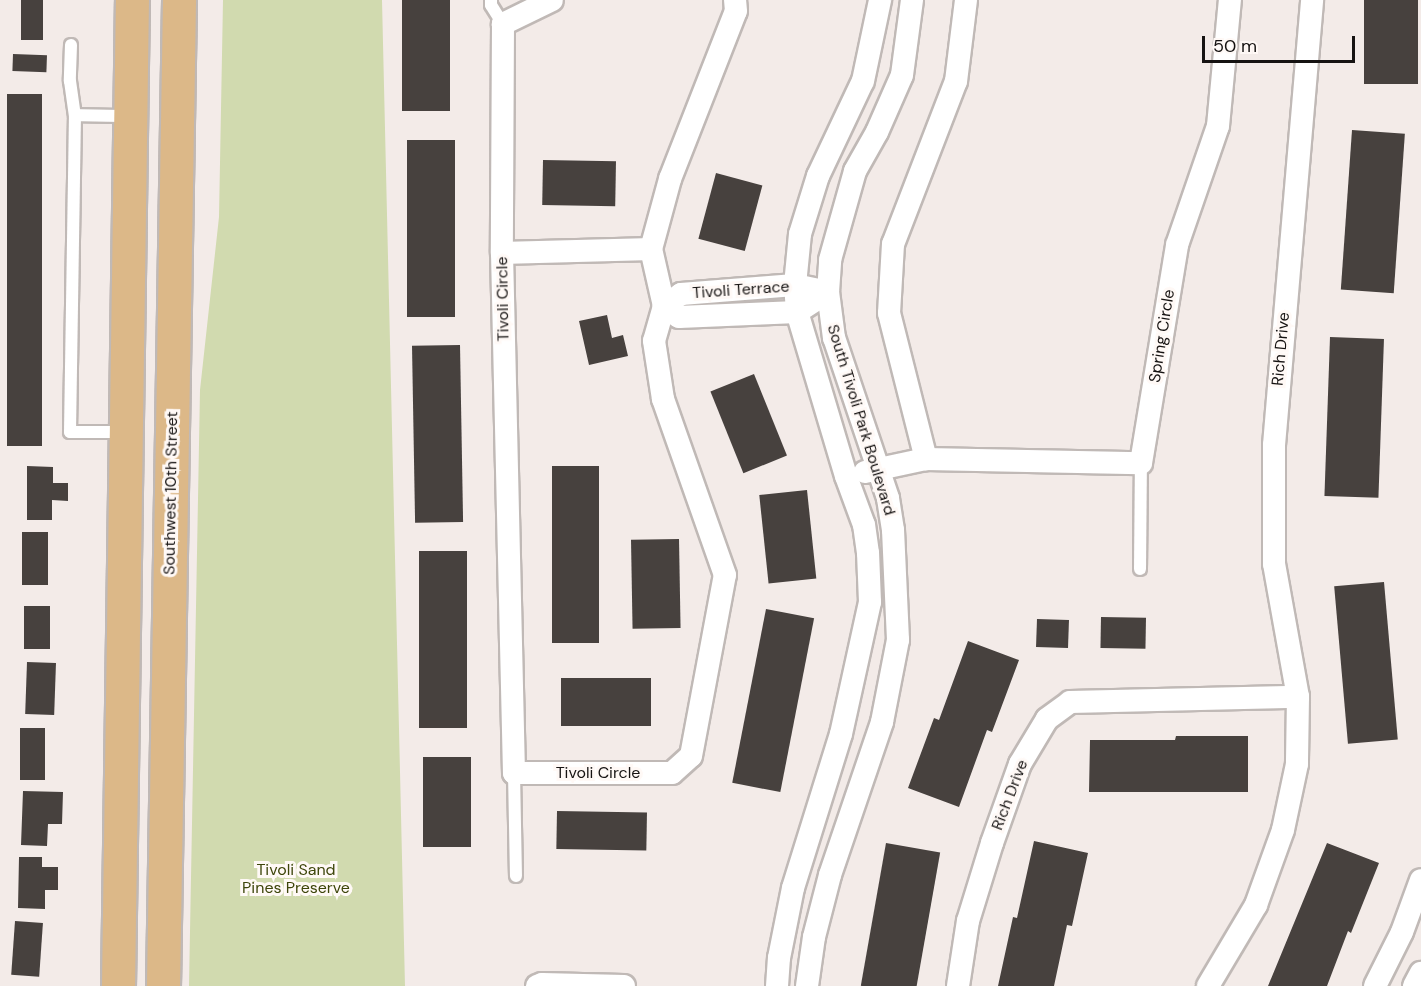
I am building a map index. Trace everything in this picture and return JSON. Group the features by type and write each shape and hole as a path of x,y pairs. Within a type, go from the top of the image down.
{"main road":[{"path":"118,986 132,0"},
{"name":"Southwest 10th Street","path":"164,986 179,0"}],"street":[{"path":"503,24 552,0"},
{"name":"Tivoli Circle","path":"503,24 502,253 514,773 672,773 691,756 725,575 663,399 654,341 664,306 651,249 670,179 736,11 735,0"},
{"name":"South Tivoli Park Boulevard","path":"777,986 779,958 793,888 841,734 870,602 868,553 864,525 846,476 797,312 795,285 800,234 818,176 863,81 880,0"},
{"name":"South Tivoli Park Boulevard","path":"807,986 816,926 830,875 882,722 898,640 893,530 879,469 834,338 828,292 830,260 855,171 877,132 902,75 912,0"},
{"path":"926,459 890,313 893,244 956,81 966,0"},
{"name":"Spring Circle","path":"1141,463 1177,244 1218,126 1230,0"},
{"name":"Rich Drive","path":"1208,986 1256,905 1283,830 1297,764 1299,697 1274,564 1274,445 1312,0"},
{"path":"502,253 651,249"},
{"name":"Tivoli Terrace","path":"795,285 828,292 797,312 679,317 664,306 681,294 795,285"},
{"path":"846,476 926,459 1141,463"},
{"name":"Rich Drive","path":"958,986 968,921 992,843 1020,764 1047,719 1070,702 1299,697"},
{"path":"1380,984 1421,880"},
{"path":"1414,986 1421,973"},
{"path":"537,986 542,984 624,986"}],"lane":[{"path":"491,0 491,5 503,24"},
{"path":"71,45 70,81 75,115 70,432 126,432"},
{"path":"75,115 129,116"},
{"path":"1140,569 1141,463"},
{"path":"514,773 516,876"}],"green space":[{"name":"Tivoli Sand Pines Preserve","path":"223,0 382,0 405,986 189,986 200,390 219,217"}],"building":[{"path":"21,0 43,0 43,40 21,40"},
{"path":"402,0 450,0 450,111 402,111"},
{"path":"1364,0 1418,0 1418,84 1364,84"},
{"path":"13,54 47,55 46,72 12,71"},
{"path":"7,94 42,94 42,446 7,446"},
{"path":"1352,130 1405,134 1394,293 1341,290"},
{"path":"407,140 455,140 455,317 407,317"},
{"path":"543,160 616,161 615,206 542,205"},
{"path":"716,173 762,185 745,251 698,239"},
{"path":"607,315 612,338 623,335 628,356 589,365 579,321"},
{"path":"1330,337 1384,339 1378,498 1324,496"},
{"path":"460,345 463,522 415,523 412,346"},
{"path":"754,374 787,456 743,473 710,392"},
{"path":"27,466 53,467 53,483 68,483 68,501 52,500 52,520 27,520"},
{"path":"552,466 599,466 599,643 552,643"},
{"path":"807,490 816,579 769,584 759,495"},
{"path":"22,532 48,532 48,585 22,585"},
{"path":"679,539 681,628 633,629 631,540"},
{"path":"419,551 467,551 467,728 419,728"},
{"path":"1384,582 1398,739 1348,744 1334,586"},
{"path":"24,606 50,606 50,649 24,649"},
{"path":"766,609 814,618 780,792 732,783"},
{"path":"1101,617 1146,618 1145,649 1100,648"},
{"path":"1037,619 1069,620 1068,648 1036,647"},
{"path":"968,641 1019,660 992,732 987,730 959,807 908,788 934,718 939,720"},
{"path":"27,662 56,663 54,715 25,714"},
{"path":"561,678 651,678 651,726 561,726"},
{"path":"20,728 45,728 45,780 20,780"},
{"path":"1176,736 1248,736 1248,792 1089,792 1090,740 1175,740"},
{"path":"423,757 471,757 471,847 423,847"},
{"path":"23,791 63,792 62,824 48,824 47,846 21,845"},
{"path":"557,811 647,813 646,851 556,849"},
{"path":"1034,841 1088,853 1072,926 1067,925 1054,986 998,986 1013,917 1017,918"},
{"path":"886,843 940,853 917,986 861,986"},
{"path":"1327,843 1379,863 1351,933 1348,931 1327,986 1268,986"},
{"path":"19,857 42,857 42,867 58,867 58,890 45,890 45,909 18,908"},
{"path":"15,921 43,923 39,977 11,975"}]}
